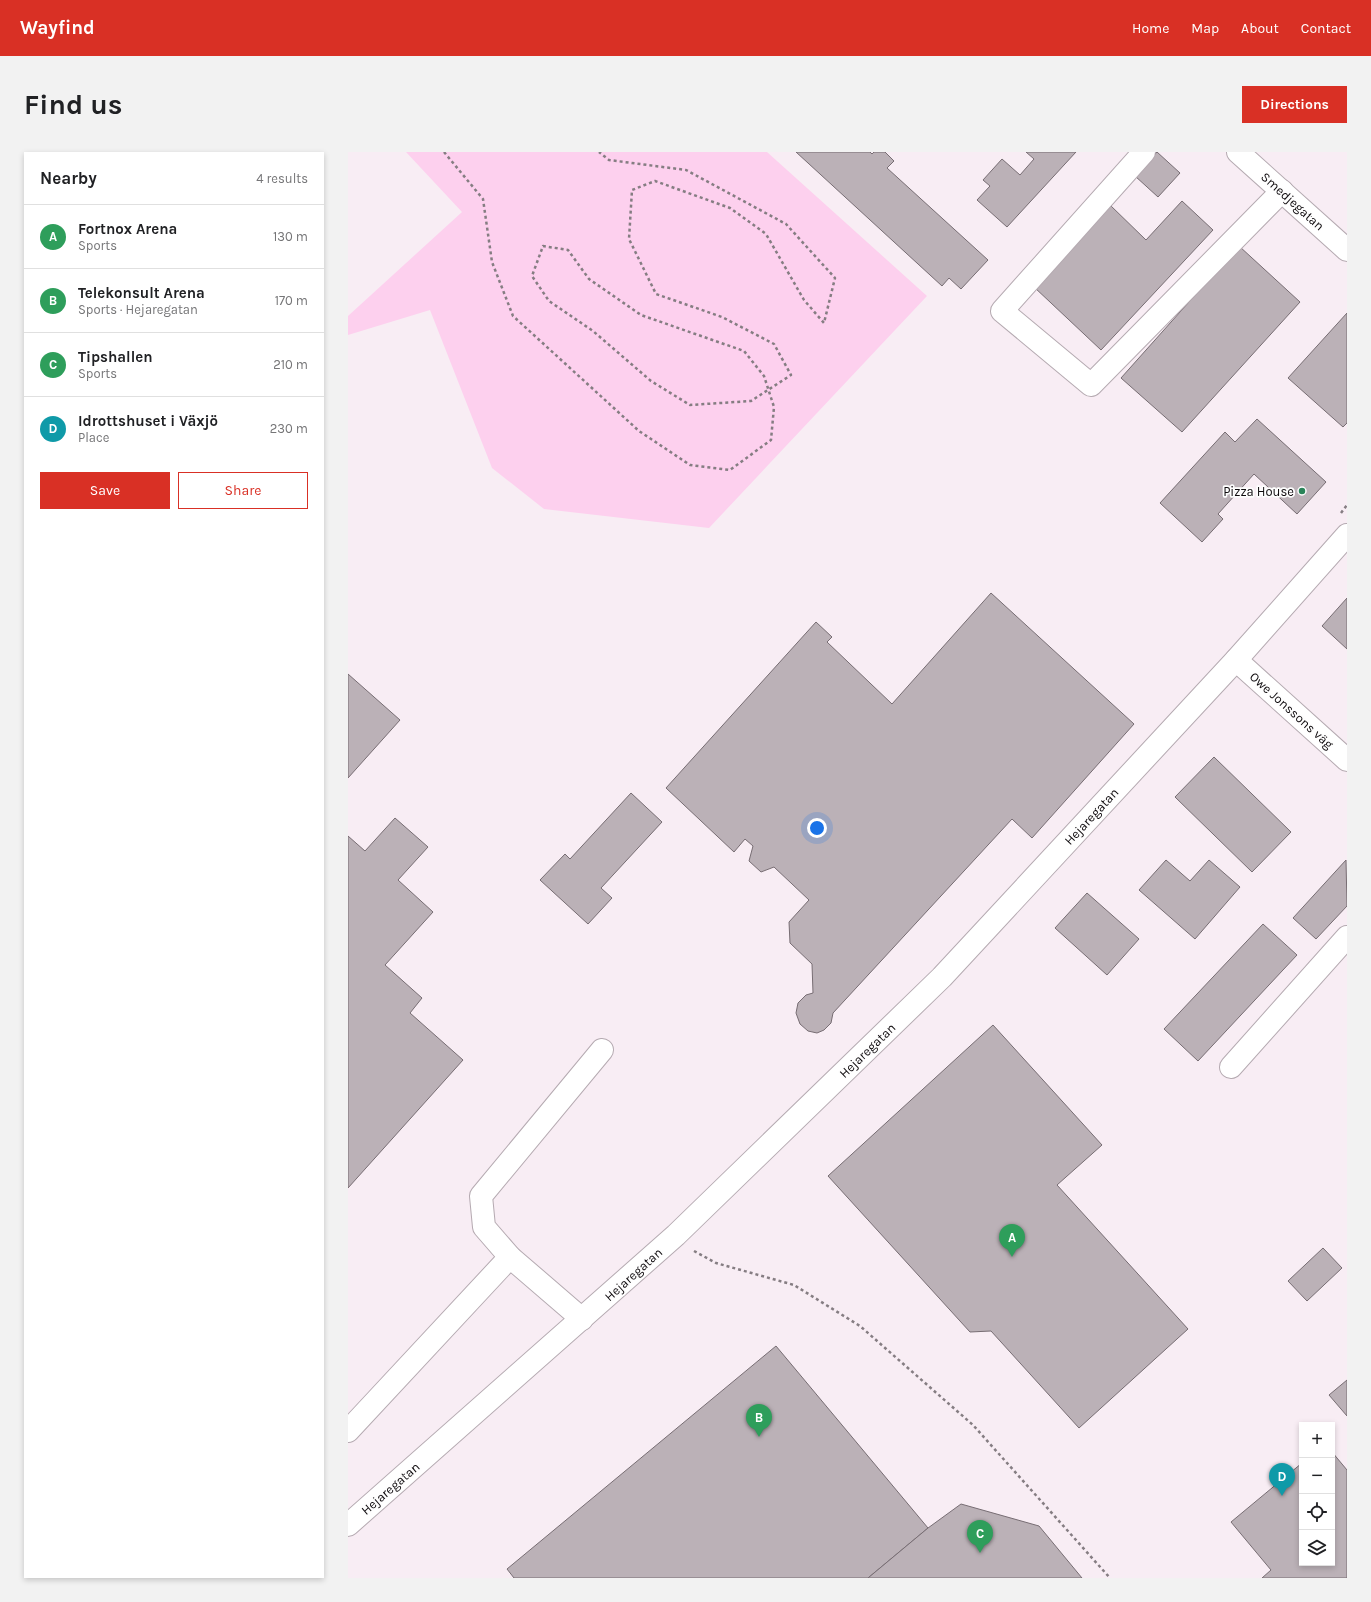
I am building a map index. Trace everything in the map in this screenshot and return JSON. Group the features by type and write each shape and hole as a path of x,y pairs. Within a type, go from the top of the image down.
{"street":[{"path":"1144,152 1002,311 1091,386 1282,191"},
{"name":"Smedjegatan","path":"1238,152 1347,250"},
{"name":"Hejaregatan","path":"348,1525 676,1235 942,977 1236,660 1347,535"},
{"name":"Owe Jonssons väg","path":"1236,660 1347,760"},
{"path":"1231,1067 1347,937"},
{"path":"582,1319 510,1257 484,1227 482,1196 602,1050"},
{"path":"348,1431 510,1257"}],"path":[{"path":"444,152 483,199 492,262 513,316 639,431 690,464 730,470 771,440 774,406 768,390 764,376 744,351 641,315 589,279 568,250 543,246 532,276 549,301 592,331 651,381 690,405 751,401 768,390 791,375 774,344 722,317 656,294 629,238 632,190 655,181 730,208 766,234 804,300 824,323 835,278 786,224 686,170 610,160 599,152"},
{"path":"1339,515 1347,505"},
{"path":"676,1235 686,1246 716,1263 794,1286 860,1326 973,1425 1110,1578"}],"shaded area":[{"path":"406,152 767,152 927,296 709,528 544,509 492,468 430,310 348,335 348,316 462,212"}],"building":[{"path":"796,152 870,152 872,154 874,152 885,152 894,161 887,168 988,260 961,289 949,278 942,286"},
{"path":"1026,152 1076,152 1007,227 977,200 990,186 983,180 1002,159 1020,175 1034,159"},
{"path":"1157,152 1180,173 1158,197 1135,176"},
{"path":"1182,201 1213,230 1101,350 1034,287 1110,205 1146,240"},
{"path":"1239,246 1300,302 1182,432 1121,378"},
{"path":"1347,313 1347,423 1343,427 1288,378"},
{"path":"1257,419 1326,482 1297,514 1254,474 1218,514 1223,519 1202,542 1160,503 1225,432 1235,442"},
{"path":"991,593 1134,724 1032,838 1012,819 833,1013 831,1023 824,1030 817,1033 808,1031 800,1024 796,1013 798,1003 806,995 813,993 812,964 790,943 789,922 809,900 774,867 761,872 749,861 753,846 745,839 734,852 666,788 816,622 832,637 827,642 892,704"},
{"path":"1347,598 1347,649 1322,626"},
{"path":"348,674 400,720 348,778"},
{"path":"1214,757 1291,832 1252,872 1175,797"},
{"path":"631,793 662,822 601,888 612,898 588,924 540,880 565,854 570,859"},
{"path":"395,818 428,847 398,880 433,912 385,965 422,998 410,1013 463,1060 348,1188 348,836 365,851"},
{"path":"1166,860 1190,881 1209,860 1240,887 1195,939 1139,890"},
{"path":"1346,860 1347,906 1316,939 1293,918"},
{"path":"1087,893 1139,939 1107,975 1055,928"},
{"path":"1263,924 1297,955 1198,1061 1164,1029"},
{"path":"993,1025 1102,1145 1057,1185 1188,1329 1079,1428 991,1331 970,1332 828,1176"},
{"path":"1323,1248 1342,1268 1307,1301 1288,1281"},
{"path":"776,1346 928,1528 868,1578 514,1578 507,1569"},
{"path":"1347,1380 1347,1416 1329,1395"},
{"path":"1335,1456 1347,1470 1347,1578 1262,1578 1271,1570 1231,1522 1299,1465 1299,1566 1335,1566"},
{"path":"961,1504 1039,1526 1082,1578 868,1578 928,1528"}],"place":[{"name":"Pizza House","path":"1302,491"},
{"name":"Fortnox Arena","path":"1012,1257"},
{"name":"Telekonsult Arena","path":"759,1437"},
{"name":"Idrottshuset i Växjö","path":"1282,1496"},
{"name":"Tipshallen","path":"980,1553"}]}
